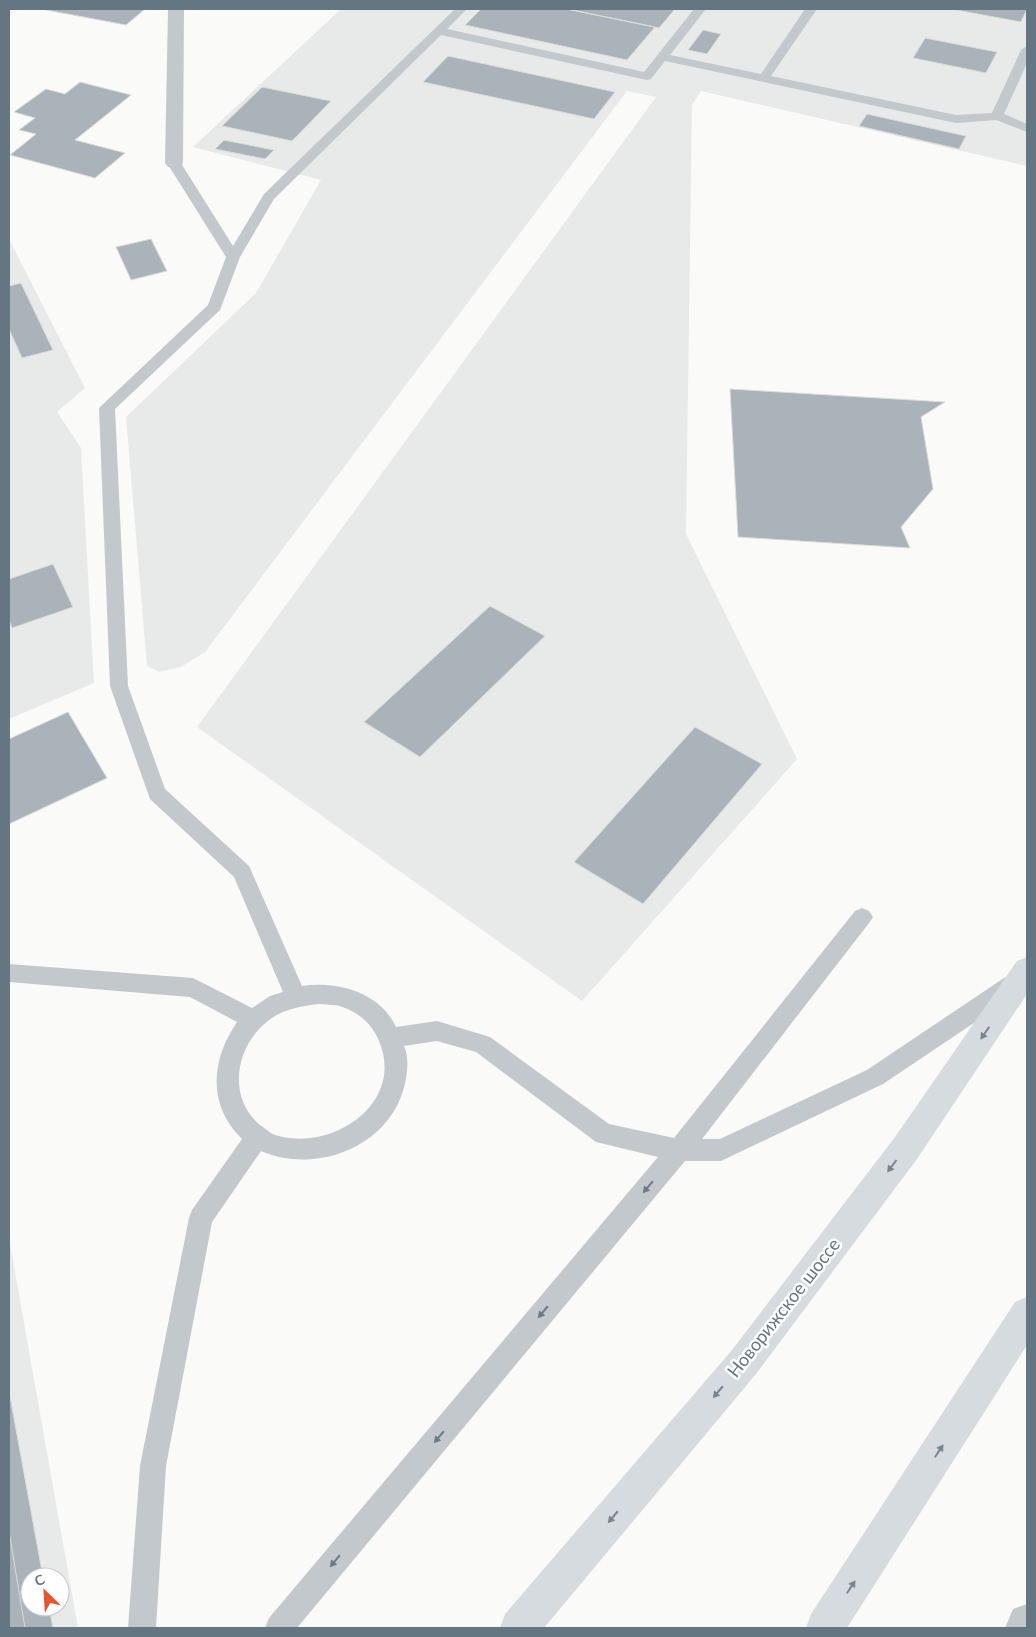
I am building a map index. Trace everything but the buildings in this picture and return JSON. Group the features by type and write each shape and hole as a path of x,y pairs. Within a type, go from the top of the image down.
{"highway":[{"name":"Новорижское шоссе","path":"519,1628 744,1362 906,1148 1025,974"},
{"path":"825,1628 1027,1314"}],"street":[{"path":"174,163 176,9"},
{"path":"1024,1628 1027,1623"}],"lane":[{"path":"296,997 242,872 157,793 118,686 107,408 215,307 233,257 269,197 461,9"},
{"path":"438,31 647,76 700,9"},
{"path":"764,78 811,9"},
{"path":"997,116 1027,50"},
{"path":"662,57 956,118 997,116 1027,128"},
{"path":"174,163 233,257"},
{"path":"279,1628 679,1150 862,917"},
{"path":"9,973 193,988 254,1020"},
{"path":"391,1038 437,1032 482,1044 604,1134 679,1150 721,1150 875,1077 1025,974"},
{"path":"319,994 343,997 363,1006 380,1020 391,1038 397,1059 396,1081 387,1103 373,1122 352,1137 328,1147 304,1151 279,1148 257,1137 240,1122 229,1102 226,1080 229,1058 238,1037 254,1020 273,1006 296,997 319,994"},
{"path":"142,1628 153,1466 201,1218 257,1137"}],"shaded area":[{"path":"341,9 1027,9 1027,166 701,91 692,105 686,534 797,759 582,1001 197,727 656,97 627,91 205,652 181,667 159,672 147,666 126,417 256,293 321,180 193,147"},
{"path":"9,243 11,243 85,388 57,412 81,448 94,683 9,719"},
{"path":"9,1238 67,1567 20,1567 20,1617 70,1617 70,1583 78,1628 9,1628"}]}
